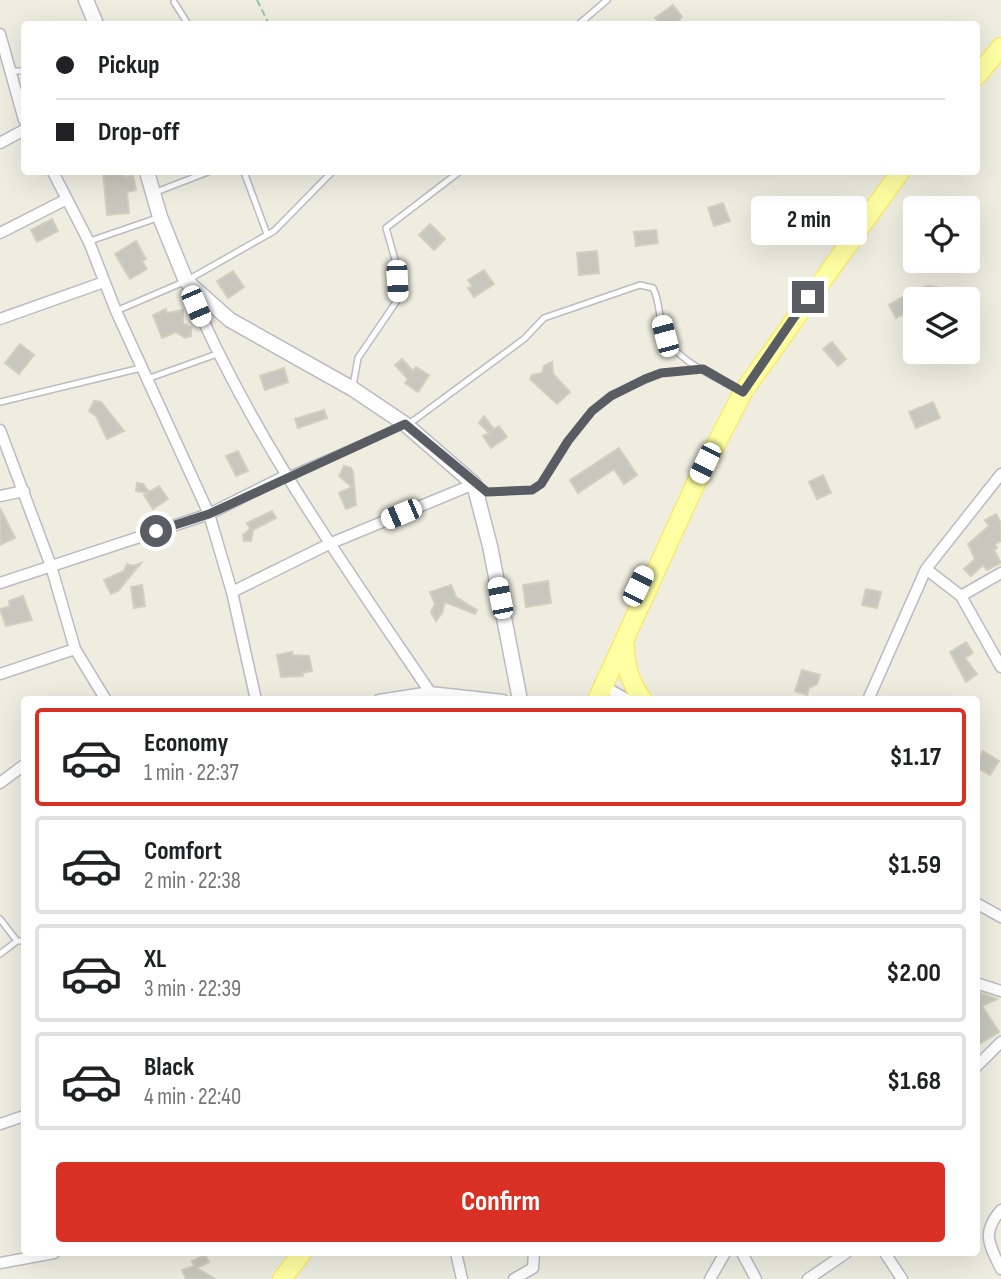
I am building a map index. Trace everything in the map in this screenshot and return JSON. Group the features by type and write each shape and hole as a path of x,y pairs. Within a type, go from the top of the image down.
{"main road":[{"path":"980,72 1001,47"},
{"path":"600,690 625,644 695,483 743,392 898,175"},
{"path":"600,690 661,537 695,483"},
{"path":"625,644 626,668 631,684 640,696"},
{"path":"285,1278 300,1256"}],"street":[{"path":"86,0 95,21"},
{"path":"0,34 21,108"},
{"path":"0,142 21,132"},
{"path":"54,175 89,242 141,368 209,514 232,592 255,696"},
{"path":"149,175 160,217 216,354 285,476 430,692"},
{"path":"0,233 66,199"},
{"path":"186,281 230,320 353,389 405,424 474,484 490,547 519,696"},
{"path":"0,319 104,282"},
{"path":"0,430 51,566 75,649 104,696"},
{"path":"870,696 926,569 1001,474"},
{"path":"0,583 209,514 285,476"},
{"path":"232,592 329,544 474,484"},
{"path":"0,496 24,491"},
{"path":"926,569 961,596 1001,667"},
{"path":"961,596 1001,573"},
{"path":"0,674 75,649"},
{"path":"600,690 617,696"},
{"path":"404,696 430,692 466,696"},
{"path":"0,783 21,767"},
{"path":"980,905 1001,917"},
{"path":"980,984 1001,991"},
{"path":"980,1063 1001,1042"},
{"path":"0,1124 21,1117"},
{"path":"1001,1210 989,1226 988,1242 1001,1269"},
{"path":"0,1263 38,1256"},
{"path":"457,1256 462,1279"},
{"path":"514,1279 533,1268 534,1256"},
{"path":"710,1279 723,1256"},
{"path":"744,1256 756,1279"},
{"path":"808,1279 842,1256"},
{"path":"887,1256 902,1279"}],"lane":[{"path":"582,21 607,0"},
{"path":"174,2 186,21"},
{"path":"12,71 21,71"},
{"path":"154,193 200,175"},
{"path":"245,175 267,234"},
{"path":"116,311 186,281 267,234 289,219 329,175"},
{"path":"353,389 358,358 398,299 396,263 386,228 455,175"},
{"path":"89,242 160,217"},
{"path":"285,476 405,424 524,339 544,318 640,285 653,288 658,298 665,336 676,349 703,369 743,392"},
{"path":"147,379 216,354"},
{"path":"0,401 141,368"},
{"path":"474,484 487,492 532,490 541,484 568,441 592,411 611,396 661,373 703,369"},
{"path":"0,919 17,941 21,942"},
{"path":"0,954 17,941"}],"path":[{"path":"257,0 268,21"}],"building":[{"path":"673,5 682,17 680,21 658,21 655,18"},
{"path":"103,175 133,175 136,190 127,192 129,213 107,215"},
{"path":"723,203 730,221 714,226 708,208"},
{"path":"52,219 58,231 37,242 31,230"},
{"path":"430,224 445,239 434,250 419,235"},
{"path":"656,230 658,243 636,246 634,232"},
{"path":"136,241 146,259 142,261 147,269 130,279 115,254"},
{"path":"597,251 599,273 579,275 577,253"},
{"path":"484,270 494,284 474,297 468,288 472,286 468,280"},
{"path":"233,271 244,287 228,298 217,281"},
{"path":"903,297 903,314 896,318 889,305"},
{"path":"166,309 167,313 183,310 183,323 191,328 191,336 185,338 176,332 162,338 153,315"},
{"path":"832,342 846,359 838,366 823,349"},
{"path":"20,344 34,355 19,374 5,363"},
{"path":"402,359 413,371 416,367 429,375 418,392 405,383 408,379 395,365"},
{"path":"552,362 553,374 570,392 557,404 530,379 532,375 542,373 544,366"},
{"path":"284,368 288,382 265,390 260,376"},
{"path":"94,401 101,402 124,431 107,439 96,416 89,411"},
{"path":"933,402 940,418 916,428 909,412"},
{"path":"324,410 327,418 298,428 295,419"},
{"path":"484,416 494,429 499,426 507,437 491,448 483,436 489,433 479,423"},
{"path":"619,448 637,475 624,484 614,469 578,493 570,480"},
{"path":"238,451 248,471 236,476 226,456"},
{"path":"344,466 351,468 353,472 356,505 346,509 339,493 352,487 339,476"},
{"path":"823,475 831,493 817,499 809,482"},
{"path":"137,483 143,484 149,492 159,486 168,499 153,509 144,495 147,493 136,491"},
{"path":"0,508 15,538 0,545"},
{"path":"272,511 276,518 253,530 251,541 244,541 243,535 250,529 247,523"},
{"path":"996,514 1001,523 1001,541 995,544 997,548 994,550 1001,563 987,570 983,565 971,576 964,569 975,559 968,544 989,526 985,520"},
{"path":"141,563 118,591 111,594 104,580 124,571 127,564 133,566"},
{"path":"548,581 551,603 526,607 523,585"},
{"path":"142,585 145,606 134,608 131,587"},
{"path":"451,585 456,597 477,610 475,614 445,602 436,621 431,612 435,604 430,592"},
{"path":"866,589 881,592 877,608 862,605"},
{"path":"23,596 32,620 6,626 0,609 10,606 9,601"},
{"path":"966,642 973,653 965,658 977,674 966,682 950,652"},
{"path":"292,652 293,655 309,656 312,671 302,673 303,676 281,677 277,655"},
{"path":"802,670 820,675 817,684 809,688 807,695 795,691"},
{"path":"983,751 999,761 990,775 980,769"},
{"path":"980,993 997,999 982,1006 999,1032 980,1044"},
{"path":"206,1256 209,1262 197,1268 215,1279 186,1279 182,1270 194,1266 192,1261"}],"route":[{"path":"156,531 209,514 285,476 405,424 474,484 487,492 521,493 532,490 541,484 568,441 592,411 611,396 645,379 661,373 703,369 743,392 808,297"}]}
